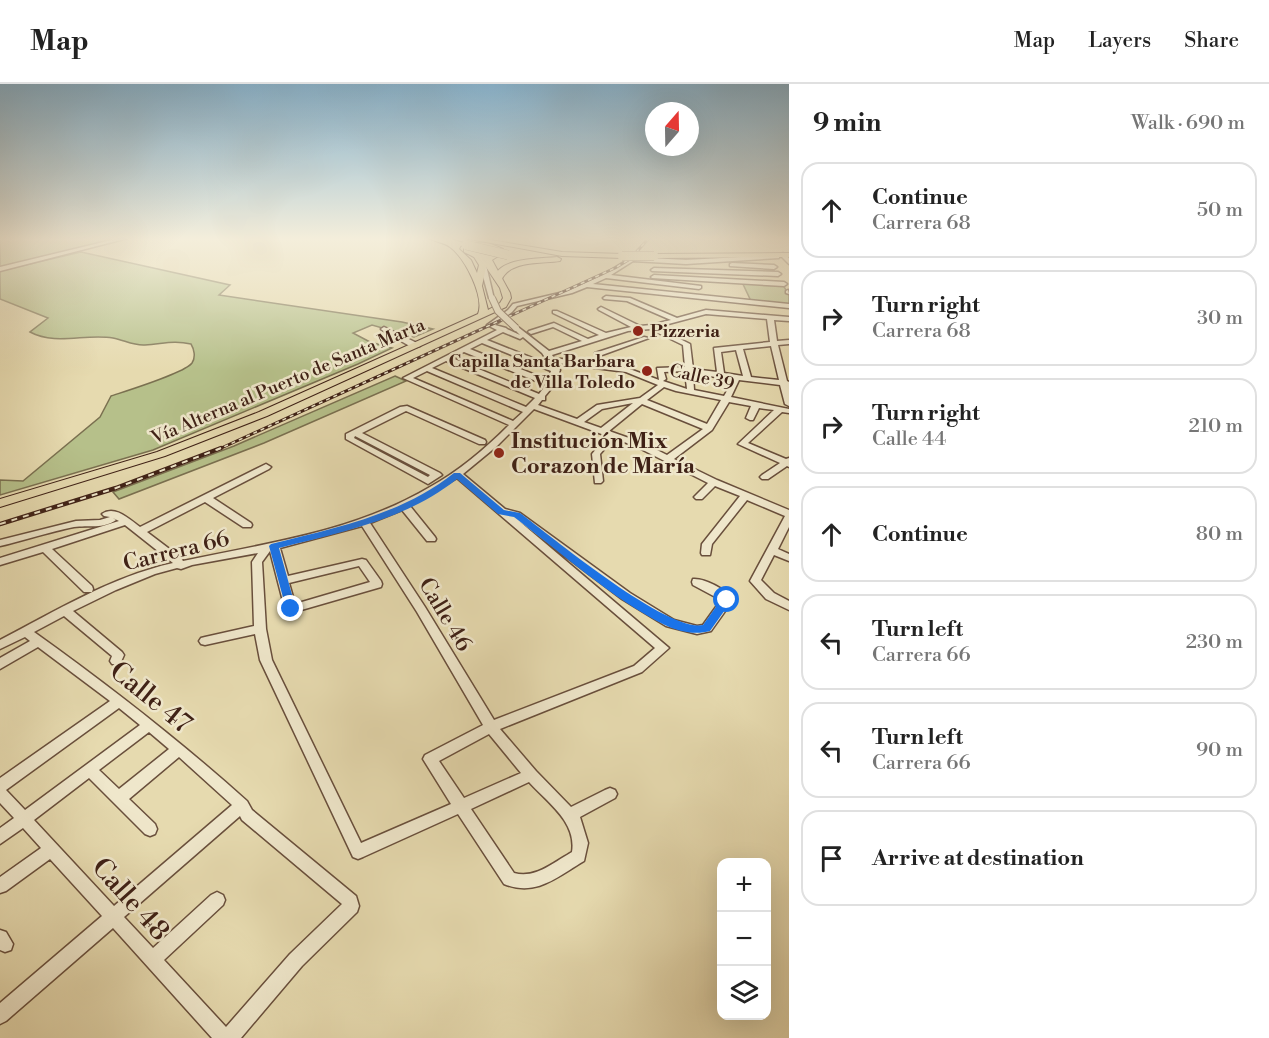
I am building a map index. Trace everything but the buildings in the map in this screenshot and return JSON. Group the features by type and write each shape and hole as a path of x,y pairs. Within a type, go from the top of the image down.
{"main road":[{"path":"478,283 480,298 486,307 482,314"},
{"path":"480,298 499,301 510,299 500,283"},
{"name":"Vía Alterna al Puerto de Santa Marta","path":"0,503 161,454 262,414 416,346 503,305 510,299"}],"street":[{"path":"488,283 498,311 551,363"},
{"path":"551,363 517,335 490,325 502,318 510,299 564,294 592,283"},
{"path":"652,292 653,283"},
{"path":"677,283 695,287 693,297"},
{"path":"719,283 725,300"},
{"path":"740,283 750,302"},
{"path":"751,283 784,284 789,293"},
{"path":"588,285 789,306"},
{"path":"705,298 706,312"},
{"path":"637,327 601,309 627,299 675,320"},
{"path":"555,312 604,335"},
{"path":"551,363 587,341 604,335 627,328 651,327 706,312 789,320"},
{"path":"770,318 774,344 780,353 785,369 789,404"},
{"path":"531,332 555,325 587,341"},
{"path":"651,327 686,344 691,389"},
{"path":"599,353 646,338 627,328"},
{"path":"384,329 416,346"},
{"path":"504,329 407,378 515,425"},
{"path":"673,337 692,332"},
{"name":"Calle 39","path":"481,340 551,363 627,370 726,399 784,410"},
{"path":"721,375 717,350 789,342"},
{"path":"739,348 748,380"},
{"path":"463,349 551,384"},
{"path":"445,358 534,405"},
{"name":"Carrera 66","path":"0,645 118,585 152,572 270,547 365,523 405,507 441,487 515,425 551,384 551,363"},
{"path":"426,368 609,432 714,482 789,514"},
{"path":"598,481 596,454 609,432 639,400 662,382 660,370 689,370 787,384"},
{"path":"668,459 709,428 735,384 735,377"},
{"path":"580,421 600,407 639,400 709,428"},
{"path":"750,418 754,407 758,405"},
{"path":"356,433 436,474 437,477 430,481 350,439 349,436 406,408 482,442"},
{"path":"784,410 742,442 745,446 788,463"},
{"path":"476,459 474,450 482,442 487,439 501,438"},
{"path":"765,477 788,463"},
{"path":"139,532 266,467"},
{"path":"457,474 663,648 638,669 491,727 430,759 508,879 519,884 532,883 579,856 580,843 571,815 610,794"},
{"path":"699,497 714,482"},
{"path":"706,553 707,544 746,496"},
{"path":"206,498 247,525"},
{"path":"405,507 431,539"},
{"path":"501,512 517,515 626,597 670,623 697,630 706,628 727,602 725,596 697,582"},
{"path":"107,514 122,519 176,559 181,566"},
{"path":"789,518 756,583 770,596 789,606"},
{"path":"0,543 76,524 122,519"},
{"path":"0,562 122,519"},
{"name":"Calle 46","path":"365,523 421,610 491,727 531,775 571,815"},
{"path":"283,581 359,562 364,563 377,582 375,585 291,609 270,547 257,562 260,629 266,660 358,852 531,775"},
{"path":"45,548 88,589"},
{"path":"772,550 789,558"},
{"path":"66,611 117,655 116,661"},
{"path":"205,641 260,629"},
{"name":"Calle 47","path":"26,632 179,749 242,805 247,815 350,901 351,906 296,960 229,1038"},
{"path":"0,664 39,641"},
{"path":"0,786 119,701"},
{"path":"0,837 148,725"},
{"path":"118,798 179,749"},
{"path":"89,769 150,830"},
{"name":"Calle 48","path":"0,794 224,1038"},
{"path":"0,1015 242,805"},
{"path":"0,886 50,850"},
{"path":"152,960 217,900"}],"green space":[{"path":"0,283 219,283 230,285 219,295 402,322 433,329 414,337 372,325 353,333 370,342 392,348 153,450 0,495 0,480 23,481 100,417 111,396 167,377 187,367 193,361 194,353 191,344 185,343 141,345 103,337 61,339 40,336 30,332 48,318 0,299"},
{"path":"742,283 783,285 789,295 789,305 751,301"},
{"path":"395,376 406,381 264,443 119,499 113,492 234,446"}],"railway":[{"path":"217,450 583,283"},
{"path":"0,524 116,488 221,448"}],"place":[{"name":"Pizzeria","path":"638,331"},
{"name":"Capilla Santa Barbara de Villa Toledo","path":"647,371"},
{"name":"Institución Mix Corazon de María","path":"499,453"}],"route":[{"path":"291,609 274,546 365,523 405,507 441,487 457,474 501,512 517,515 626,597 670,623 687,629 706,628 727,600"}]}
